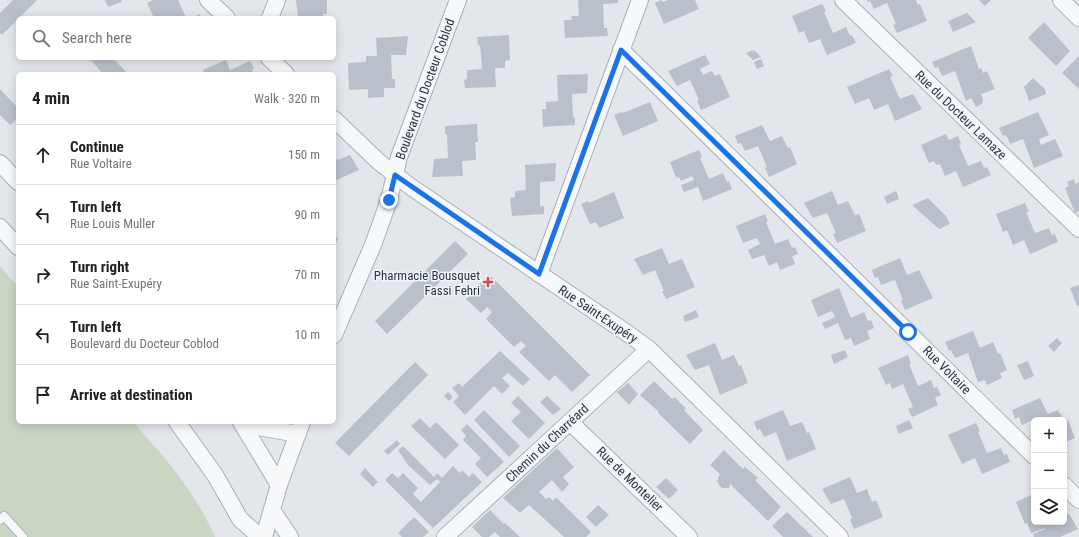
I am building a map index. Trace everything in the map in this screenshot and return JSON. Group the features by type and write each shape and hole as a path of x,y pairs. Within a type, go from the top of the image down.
{"street":[{"path":"208,0 225,16"},
{"path":"271,16 277,0"},
{"name":"Boulevard du Docteur Coblod","path":"336,330 373,245 389,200 399,157 458,0"},
{"path":"539,274 640,0"},
{"name":"Rue du Docteur Lamaze","path":"842,0 1079,229"},
{"path":"1061,0 1079,18"},
{"name":"Rue Voltaire","path":"621,50 1031,453"},
{"path":"272,60 284,72"},
{"name":"Rue Saint-Exupéry","path":"336,121 395,175 649,349 840,537"},
{"path":"0,163 16,180"},
{"path":"0,227 16,245"},
{"name":"Chemin du Charréard","path":"445,537 649,349"},
{"name":"Rue de Montelier","path":"570,422 689,537"},
{"path":"178,424 215,475 240,519 260,537"},
{"path":"242,424 279,485"},
{"path":"251,424 258,427 300,428 279,485 264,537"},
{"path":"1067,488 1079,500"},
{"path":"272,510 290,537"}],"lane":[{"path":"0,520 4,516 23,537"}],"green space":[{"path":"0,266 16,285 16,424 135,424 157,449 189,490 207,520 215,537 0,537"}],"building":[{"path":"13,0 37,0 21,16 16,16 16,21 2,35 0,33 0,13"},
{"path":"105,0 121,0 122,2 108,7"},
{"path":"153,0 178,0 185,16 153,16 147,3"},
{"path":"296,0 327,0 327,14 323,14 323,16 298,16"},
{"path":"578,0 618,0 618,3 603,4 604,28 607,28 608,36 565,38 564,20 572,20 571,16 579,16"},
{"path":"661,0 663,2 668,0 695,0 699,9 664,24 655,3"},
{"path":"867,0 916,0 918,5 920,4 927,21 897,33 893,25 896,24 887,3 874,9 870,1 868,2"},
{"path":"979,0 991,0 985,6"},
{"path":"822,4 826,11 824,12 833,33 846,27 850,36 852,35 856,43 827,55 820,39 809,43 804,31 799,33 792,16"},
{"path":"967,13 976,22 953,32 948,21"},
{"path":"1044,22 1070,51 1056,66 1028,38"},
{"path":"509,35 510,60 505,61 505,68 495,68 496,87 465,88 464,80 467,79 467,70 482,69 480,45 478,46 477,37"},
{"path":"408,36 406,55 391,55 392,79 395,79 395,88 384,88 384,97 368,98 368,89 349,90 348,63 366,62 366,56 377,56 376,38"},
{"path":"971,46 979,69 981,68 983,73 987,71 995,89 981,94 983,99 982,104 976,107 971,98 966,101 955,71 942,76 938,67 935,68 932,62"},
{"path":"754,50 761,57 753,60 746,53"},
{"path":"705,55 710,64 700,69 703,75 712,71 715,76 720,74 730,97 701,110 697,101 699,100 690,80 677,86 668,71"},
{"path":"1079,56 1079,89 1062,73"},
{"path":"761,59 764,66 757,69 754,62"},
{"path":"91,60 115,60 126,72 101,72"},
{"path":"226,60 230,70 250,61 254,68 252,70 253,72 204,72 203,70"},
{"path":"889,69 893,76 890,77 900,99 913,94 922,109 895,121 888,104 874,110 869,98 855,104 847,87"},
{"path":"588,74 587,93 572,94 573,117 575,118 575,125 543,127 542,109 546,109 546,102 558,101 557,75"},
{"path":"1033,78 1045,89 1046,94 1029,101 1024,87"},
{"path":"0,89 16,106 16,120 10,125 0,115"},
{"path":"650,102 658,121 623,136 614,115"},
{"path":"1038,112 1049,135 1039,139 1041,145 1055,139 1063,156 1034,168 1023,139 1010,144 1006,135 1003,136 999,128"},
{"path":"477,124 478,142 475,142 476,160 462,161 463,176 432,177 434,159 448,158 447,134 445,134 445,126"},
{"path":"762,125 770,141 782,136 788,148 790,147 797,164 769,177 765,168 767,167 758,146 745,151 741,143 738,144 735,136"},
{"path":"946,134 949,140 958,136 961,144 959,145 968,166 981,161 984,168 987,167 991,175 963,187 956,171 945,176 940,164 936,165 934,161 929,163 921,145"},
{"path":"699,150 702,157 700,158 709,179 723,173 727,182 729,181 732,189 703,201 698,187 684,192 681,185 694,180 692,176 681,181 679,177 676,178 670,162"},
{"path":"350,155 359,170 336,180 336,158 337,160"},
{"path":"556,163 555,181 540,182 540,206 544,206 544,214 512,216 510,198 515,197 515,191 526,190 525,165"},
{"path":"1074,179 1075,184 1079,182 1079,211 1075,213 1065,188 1069,186 1067,182"},
{"path":"832,191 838,205 848,201 855,215 859,214 866,231 837,243 833,234 836,233 827,213 813,218 804,203"},
{"path":"896,191 899,199 887,204 884,197"},
{"path":"614,192 624,218 599,228 596,222 590,224 581,204 588,201 589,203"},
{"path":"928,198 946,216 950,224 939,229 912,205"},
{"path":"1025,203 1029,212 1026,212 1035,233 1049,228 1052,235 1055,234 1058,242 1030,254 1024,240 1013,245 1007,230 1003,232 996,214"},
{"path":"765,214 768,222 766,222 775,244 788,239 792,248 795,247 798,254 792,256 795,264 780,270 777,262 769,266 764,255 752,259 748,250 760,244 757,238 743,243 736,226"},
{"path":"455,241 468,254 387,334 375,321"},
{"path":"662,248 669,264 682,259 695,287 666,299 655,270 643,275 634,259"},
{"path":"900,258 907,275 919,270 933,298 905,310 901,301 903,300 895,280 881,285 878,277 875,278 872,270"},
{"path":"489,274 590,375 572,392 555,375 549,381 519,352 526,346 521,341 514,347 486,319 492,312 487,307 481,313 466,299"},
{"path":"1079,285 1079,305 1077,306 1070,288"},
{"path":"839,288 851,318 864,312 868,321 871,320 874,328 867,331 870,339 854,346 851,338 845,340 838,323 825,329 822,323 835,317 832,311 818,317 811,300"},
{"path":"696,310 699,317 685,322 683,316"},
{"path":"973,331 980,348 993,342 998,354 1000,353 1007,370 1000,373 1002,378 987,385 985,380 978,382 968,353 955,358 951,350 949,351 945,342"},
{"path":"1057,338 1062,343 1054,352 1048,346"},
{"path":"715,343 722,360 734,355 739,366 741,365 748,383 720,395 709,365 695,370 686,355"},
{"path":"845,350 848,357 834,364 831,355"},
{"path":"500,351 530,379 523,386 508,373 502,378 510,386 502,394 494,386 465,415 453,402 459,396 452,388 459,383 462,387"},
{"path":"908,355 911,364 909,364 918,386 931,380 934,388 937,387 941,395 935,398 938,405 912,417 908,409 913,407 903,384 892,389 890,383 886,385 878,368"},
{"path":"1028,361 1034,376 1024,380 1017,365"},
{"path":"415,362 428,375 349,456 335,443"},
{"path":"654,381 672,399 675,397 686,408 684,410 703,430 690,444 640,395"},
{"path":"628,383 638,394 629,405 617,392"},
{"path":"448,392 453,397 449,401 444,396"},
{"path":"518,396 545,423 529,439 511,421 521,412 511,403"},
{"path":"547,396 561,409 553,415 540,402"},
{"path":"1040,398 1048,414 1058,410 1062,417 1031,417 1031,421 1022,425 1019,417 1015,419 1012,410"},
{"path":"484,410 520,446 509,457 474,420"},
{"path":"783,410 790,426 802,422 807,433 809,432 816,449 787,461 776,432 764,437 760,429 757,430 754,422"},
{"path":"420,418 430,428 436,422 459,445 445,459 411,426"},
{"path":"909,420 913,428 899,434 896,426"},
{"path":"1067,420 1075,438 1067,442"},
{"path":"976,423 980,431 978,432 987,453 1001,448 1004,455 1007,454 1010,462 982,474 975,458 962,464 948,435"},
{"path":"467,424 504,462 487,477 475,464 481,458 463,440 466,436 461,430"},
{"path":"397,440 400,444 388,455 384,451"},
{"path":"403,446 434,477 437,473 442,478 453,466 460,473 462,470 469,477 473,473 482,482 433,528 385,480 392,473 398,478 403,473 418,488 413,494 421,502 440,482 437,479 430,485 408,465 398,450"},
{"path":"557,448 574,467 563,477 569,484 562,492 552,480 539,492 546,499 549,497 553,501 556,497 591,532 586,537 564,537 529,505 520,513 503,498"},
{"path":"724,450 743,469 745,467 758,478 755,480 781,507 768,521 730,484 729,488 722,488 719,485 717,481 720,474 710,465"},
{"path":"365,468 378,482 373,487 360,474"},
{"path":"850,477 857,493 867,489 872,502 876,500 883,517 854,529 850,520 852,518 844,499 831,504 822,489"},
{"path":"666,478 678,490 669,499 656,487"},
{"path":"1031,495 1031,525 1067,525 1067,515 1069,514 1078,529 1060,537 1034,537 1033,534 1045,528 1031,533 1027,523 1025,524 1016,502"},
{"path":"598,505 609,515 596,527 586,517"},
{"path":"490,510 520,537 500,537 495,532 489,537 482,537 472,527"},
{"path":"787,512 813,537 783,537 772,526"},
{"path":"414,517 429,532 423,537 402,537 398,533"}],"place":[{"name":"Pharmacie Bousquet Fassi Fehri","path":"488,282"}],"route":[{"path":"389,200 395,175 539,274 621,50 908,332"}]}
